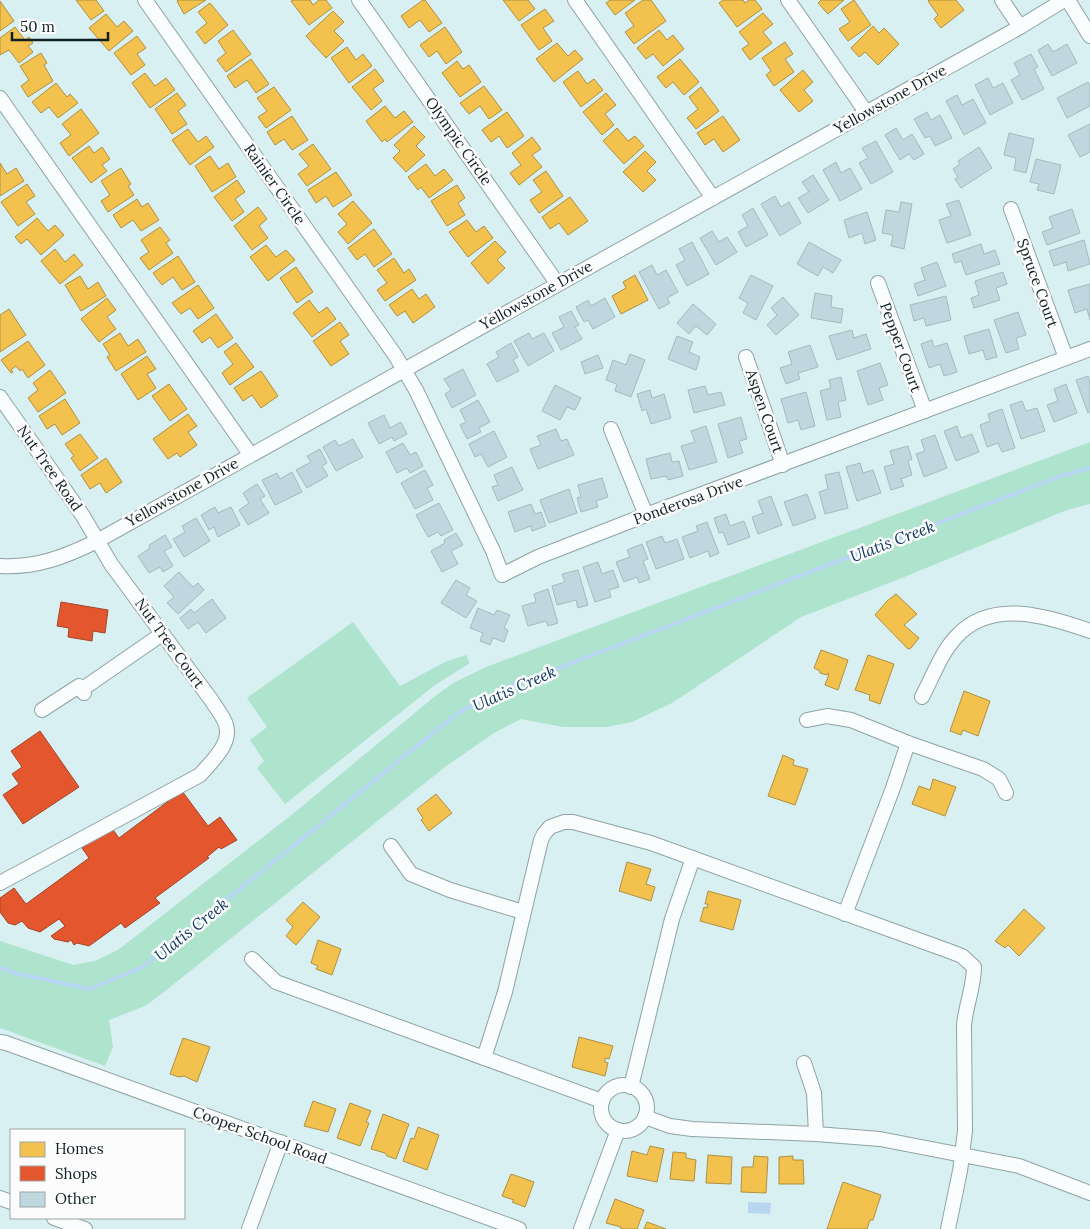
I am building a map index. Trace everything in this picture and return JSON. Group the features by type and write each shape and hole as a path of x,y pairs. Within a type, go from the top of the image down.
{"street":[{"name":"Rainier Circle","path":"145,0 404,369"},
{"name":"Olympic Circle","path":"359,0 558,283"},
{"path":"575,0 713,198"},
{"path":"788,0 866,112"},
{"path":"1002,0 1020,27"},
{"name":"Yellowstone Drive","path":"0,566 32,565 47,562 78,551 97,541 1066,0"},
{"path":"1066,0 1090,36"},
{"path":"0,98 250,454"},
{"name":"Spruce Court","path":"1011,209 1066,358"},
{"name":"Pepper Court","path":"878,283 925,411"},
{"name":"Ponderosa Drive","path":"404,369 416,390 485,534 502,575 538,558 646,515 1090,350"},
{"name":"Aspen Court","path":"746,357 783,465"},
{"name":"Nut Tree Road","path":"0,397 83,516 97,541"},
{"path":"611,429 646,515"},
{"name":"Nut Tree Court","path":"0,883 200,775 222,750 226,737 226,725 212,701 97,541"},
{"path":"922,697 940,661 956,637 975,621 1002,614 1027,613 1062,621 1090,631"},
{"path":"42,710 79,686 83,692 162,634"},
{"path":"807,720 827,716 851,720 908,743 983,769 999,779 1006,793"},
{"path":"845,914 908,743"},
{"path":"484,1058 505,992 541,840 550,827 556,823 573,822 651,842 962,956 974,966 974,979 966,1008 964,1025 965,1131 948,1229"},
{"path":"392,846 411,874 450,890 523,912"},
{"path":"632,1087 672,920 693,858"},
{"path":"252,959 276,982 602,1101"},
{"name":"Cooper School Road","path":"0,1042 16,1046 519,1229"},
{"path":"804,1063 814,1093 816,1134"},
{"path":"624,1086 632,1087 646,1101 645,1117 632,1130 618,1130 606,1122 602,1116 602,1101 610,1090 624,1086"},
{"path":"645,1117 670,1126 692,1129 816,1134 880,1139 1018,1166 1090,1193"},
{"path":"581,1229 618,1130"},
{"path":"249,1229 281,1142"},
{"path":"57,1219 84,1229"}],"green space":[{"path":"1090,442 1090,504 1067,510 801,617 672,703 632,722 606,727 563,727 521,719 494,733 445,767 164,992 145,1006 109,1020 113,1047 105,1066 0,1028 0,941 73,965 95,961 118,950 294,813 453,683 486,667"},
{"path":"353,622 400,686 445,662 466,655 470,663 435,685 285,804 257,768 264,761 250,740 267,727 247,698"}],"water":[{"path":"748,1202 771,1203 770,1214 748,1213"}],"building: Homes":[{"path":"76,0 96,0 104,11 91,20"},
{"path":"178,0 206,0 184,14"},
{"path":"310,0 313,5 319,0 326,0 332,8 309,25 291,1"},
{"path":"425,0 442,23 429,32 420,20 409,28 401,16"},
{"path":"503,0 528,0 535,9 519,21"},
{"path":"610,0 635,0 615,15 606,3"},
{"path":"643,0 651,0 666,21 634,44 625,32 634,26 625,13"},
{"path":"723,0 743,0 745,3 749,0 755,0 762,9 737,27 719,3"},
{"path":"821,0 844,0 828,14 818,3"},
{"path":"854,0 871,25 848,41 839,29 850,22 841,9"},
{"path":"929,0 956,0 964,10 941,28 934,19 938,15"},
{"path":"0,1 14,21 0,31"},
{"path":"210,3 228,25 205,44 196,32 207,23 198,12"},
{"path":"545,9 554,21 543,28 552,41 539,50 521,25"},
{"path":"333,11 344,22 334,31 344,41 326,58 306,36"},
{"path":"763,13 773,24 763,32 772,43 750,60 742,49 749,44 739,32"},
{"path":"106,14 117,27 124,21 133,31 109,51 89,28"},
{"path":"873,26 879,33 884,28 899,44 878,65 865,52 859,57 851,48"},
{"path":"15,27 25,40 29,37 33,43 28,46 33,52 19,63 9,50 0,55 0,38"},
{"path":"445,27 462,52 446,64 437,51 429,57 420,45"},
{"path":"233,30 251,54 226,72 217,60 226,53 218,41"},
{"path":"659,30 667,40 673,35 684,49 663,66 653,54 646,59 637,48"},
{"path":"137,36 146,48 137,54 145,65 131,75 114,53"},
{"path":"785,42 793,54 785,59 794,72 774,86 766,75 771,71 762,58"},
{"path":"557,43 568,56 575,50 583,59 554,82 536,59"},
{"path":"347,47 356,60 363,54 372,66 349,83 331,58"},
{"path":"41,53 47,63 44,65 53,81 28,97 21,86 29,80 20,66"},
{"path":"251,59 269,84 256,93 247,80 235,88 227,76"},
{"path":"680,59 699,82 684,95 673,82 666,88 657,77"},
{"path":"457,61 463,69 469,65 481,82 460,97 442,73"},
{"path":"375,69 384,81 373,89 382,101 371,110 352,87"},
{"path":"803,70 813,82 804,90 813,101 799,112 780,90"},
{"path":"578,71 587,84 594,79 603,90 581,107 563,82"},
{"path":"145,73 155,86 166,78 175,90 150,108 132,83"},
{"path":"56,83 67,97 70,94 78,103 58,118 49,107 41,113 32,102"},
{"path":"484,86 502,110 489,119 480,106 469,114 460,103"},
{"path":"274,87 291,110 266,128 258,117 267,111 257,98"},
{"path":"701,87 719,111 696,129 687,118 698,109 689,97"},
{"path":"177,93 186,105 178,111 187,124 172,134 155,109"},
{"path":"606,93 616,105 605,114 614,125 602,135 583,112"},
{"path":"385,106 395,118 404,111 413,122 387,142 385,139 382,142 366,121"},
{"path":"81,109 99,133 69,156 60,143 71,135 62,124"},
{"path":"507,112 524,136 507,148 499,136 491,142 482,130"},
{"path":"292,116 308,140 292,150 284,139 275,145 267,132"},
{"path":"723,116 740,140 723,152 714,139 705,145 697,133"},
{"path":"414,126 425,137 416,146 425,155 406,172 393,158 400,151 394,145"},
{"path":"617,128 628,141 635,136 644,146 624,164 603,141"},
{"path":"188,129 198,142 206,136 214,147 190,165 172,140"},
{"path":"532,137 541,149 532,155 542,167 519,185 510,173 521,165 512,153"},
{"path":"313,144 331,169 307,186 298,174 309,166 299,154"},
{"path":"89,146 94,153 102,147 110,159 102,165 107,171 91,183 72,158"},
{"path":"645,151 656,162 647,171 656,180 643,192 623,172"},
{"path":"210,156 219,169 228,163 236,177 212,192 195,166"},
{"path":"0,163 7,174 16,168 24,181 0,196"},
{"path":"426,164 435,176 444,169 453,180 429,198 421,187 418,190 408,177"},
{"path":"121,168 131,184 128,186 134,195 108,212 101,201 110,195 101,181"},
{"path":"546,171 563,196 539,213 530,200 542,192 533,180"},
{"path":"336,172 352,195 333,207 326,196 316,203 308,190"},
{"path":"237,180 245,192 235,199 244,212 232,221 214,197"},
{"path":"27,184 35,196 26,202 35,214 18,226 1,202"},
{"path":"457,185 465,198 458,203 465,215 447,226 431,201"},
{"path":"570,197 588,221 568,235 559,223 550,229 542,217"},
{"path":"137,199 142,207 148,203 159,220 141,231 133,220 121,228 113,215"},
{"path":"353,201 372,223 348,244 338,232 347,224 338,214"},
{"path":"258,207 267,219 259,226 268,238 252,250 234,226"},
{"path":"37,218 48,231 55,225 64,235 41,255 27,239 21,244 15,237"},
{"path":"467,220 476,232 484,226 493,238 468,257 449,232"},
{"path":"160,227 170,240 166,243 173,253 149,270 140,258 149,252 141,240"},
{"path":"374,229 392,254 374,267 365,254 357,260 348,248"},
{"path":"495,241 506,252 497,260 505,268 488,284 471,263"},
{"path":"266,245 276,257 286,250 295,260 268,281 250,257"},
{"path":"55,249 65,262 74,254 83,265 60,284 41,261"},
{"path":"178,256 195,282 182,290 173,277 162,285 153,273"},
{"path":"394,258 404,273 409,269 416,280 385,301 377,290 387,283 377,270"},
{"path":"296,267 313,292 297,303 280,278"},
{"path":"635,275 648,300 621,314 612,296 626,288 623,282"},
{"path":"80,276 88,289 98,282 106,296 81,311 65,285"},
{"path":"198,285 214,308 198,319 190,308 181,314 172,303"},
{"path":"412,289 419,299 426,294 435,307 413,323 405,311 397,316 389,305"},
{"path":"107,298 116,310 107,317 116,329 99,342 81,319"},
{"path":"309,300 319,313 327,307 336,319 312,337 293,313"},
{"path":"9,309 26,335 0,352 0,315"},
{"path":"216,314 233,338 218,348 210,337 202,343 193,331"},
{"path":"340,322 349,335 340,341 349,354 331,366 313,341"},
{"path":"120,333 128,346 138,339 146,352 116,371 107,357 110,355 103,344"},
{"path":"28,341 45,365 28,378 22,369 20,371 16,366 11,370 13,372 11,373 1,360"},
{"path":"236,343 254,367 230,385 222,373 233,364 224,352"},
{"path":"147,356 156,369 147,374 156,388 138,400 121,374"},
{"path":"50,370 66,393 38,412 28,398 38,390 33,383"},
{"path":"261,371 278,396 261,408 252,395 243,401 234,388"},
{"path":"169,384 187,409 170,421 152,396"},
{"path":"65,399 80,423 62,435 55,424 47,429 39,416"},
{"path":"188,414 197,426 188,432 197,445 180,457 177,453 168,459 153,439"},
{"path":"80,434 98,458 80,471 71,458 74,456 65,444"},
{"path":"106,458 122,482 106,493 100,483 90,489 81,475"},
{"path":"896,594 917,614 904,625 919,638 908,649 875,615"},
{"path":"821,650 848,660 838,690 825,685 828,673 827,675 820,673 820,671 814,668"},
{"path":"868,655 894,664 880,704 869,700 870,695 855,690"},
{"path":"964,691 990,701 978,736 963,730 961,735 950,731"},
{"path":"783,755 794,760 793,765 808,769 795,805 768,796"},
{"path":"933,779 956,787 945,816 912,804 919,786 930,790"},
{"path":"436,794 452,813 429,831 421,820 423,818 417,809"},
{"path":"627,862 651,869 646,884 655,887 651,901 619,891"},
{"path":"708,891 741,900 733,930 700,921 704,907 707,908 708,904 705,904"},
{"path":"303,902 320,917 296,945 286,936 293,927 286,920"},
{"path":"1024,909 1045,928 1019,956 1008,945 1005,948 995,941"},
{"path":"318,940 341,949 332,975 316,969 318,966 311,963"},
{"path":"579,1037 613,1046 609,1059 605,1058 605,1062 608,1063 605,1076 572,1067"},
{"path":"183,1038 210,1047 197,1082 184,1076 179,1077 170,1074"},
{"path":"313,1101 336,1109 328,1132 304,1126"},
{"path":"350,1103 371,1111 366,1122 369,1123 360,1146 337,1138"},
{"path":"383,1114 409,1124 396,1159 371,1149"},
{"path":"418,1127 439,1135 427,1170 403,1161 411,1138 414,1139"},
{"path":"650,1146 664,1149 657,1182 627,1176 632,1151 647,1155"},
{"path":"673,1152 686,1153 686,1158 696,1160 694,1181 670,1179"},
{"path":"708,1155 732,1157 731,1184 706,1183"},
{"path":"754,1156 768,1157 766,1193 741,1192 742,1167 753,1167"},
{"path":"793,1156 793,1160 803,1160 804,1184 779,1184 779,1157"},
{"path":"511,1174 534,1182 525,1207 512,1202 514,1200 502,1196"},
{"path":"843,1182 881,1195 873,1220 870,1220 867,1229 827,1229"},
{"path":"615,1199 644,1210 637,1229 621,1229 621,1227 606,1223"},
{"path":"647,1222 666,1229 644,1229"}],"building: Shops":[{"path":"61,602 108,610 105,633 93,631 92,641 68,637 69,628 57,626"},
{"path":"40,731 79,787 23,824 3,795 19,784 12,774 22,767 11,751"},
{"path":"182,791 208,826 220,817 237,840 221,849 219,847 207,857 209,858 155,898 160,903 125,928 121,923 89,946 77,943 74,945 71,940 68,942 54,939 51,936 65,926 59,919 40,932 28,928 22,921 15,925 8,923 0,912 0,898 14,888 26,904 89,858 82,848 111,827 119,838"}],"building: Other":[{"path":"1048,44 1053,52 1067,44 1077,63 1052,76 1038,50"},
{"path":"1031,54 1038,67 1034,69 1044,89 1022,100 1011,80 1020,75 1014,63"},
{"path":"988,78 993,88 1003,83 1013,103 990,115 975,85"},
{"path":"1088,82 1090,86 1090,106 1067,118 1057,98"},
{"path":"957,95 962,105 973,99 986,123 964,135 946,101"},
{"path":"927,112 931,120 940,115 952,138 935,146 930,136 925,138 914,119"},
{"path":"1090,124 1090,152 1080,157 1068,135"},
{"path":"896,128 903,140 912,134 924,154 914,160 909,154 900,160 885,135"},
{"path":"1009,133 1034,139 1026,173 1014,170 1016,158 1004,155"},
{"path":"876,141 893,172 871,184 859,163 868,158 862,148"},
{"path":"979,147 992,168 961,188 955,179 958,177 953,169 960,164 958,161"},
{"path":"1036,159 1061,165 1054,194 1037,190 1039,184 1030,182"},
{"path":"836,162 841,173 850,168 862,189 840,201 823,170"},
{"path":"813,175 829,200 808,213 798,198 809,192 802,182"},
{"path":"775,196 781,207 789,202 801,223 780,236 761,204"},
{"path":"959,200 971,235 947,243 939,220 951,216 946,204"},
{"path":"901,202 912,204 904,249 891,246 893,235 882,233 886,210 899,212"},
{"path":"753,208 768,235 746,247 738,232 748,226 742,215"},
{"path":"1072,209 1080,233 1047,245 1042,232 1053,228 1049,217"},
{"path":"867,212 876,240 865,244 862,233 849,238 844,220"},
{"path":"712,231 719,242 727,237 737,252 716,265 700,238"},
{"path":"1084,240 1090,264 1068,271 1066,262 1054,266 1049,251"},
{"path":"692,242 709,274 687,286 676,265 685,260 679,249"},
{"path":"809,242 841,260 833,273 823,267 818,276 797,264"},
{"path":"981,244 984,254 995,250 1000,264 966,275 961,261 955,263 952,254"},
{"path":"937,262 946,286 918,296 914,284 925,280 921,268"},
{"path":"652,265 657,275 666,270 678,292 667,298 670,303 659,309 639,272"},
{"path":"1003,272 1007,284 996,288 1000,300 974,308 971,298 979,295 975,281"},
{"path":"751,275 773,286 756,320 743,313 748,303 739,298"},
{"path":"1090,284 1090,320 1087,309 1075,313 1068,290"},
{"path":"815,293 832,296 831,307 843,309 841,323 811,318"},
{"path":"946,296 951,320 926,326 924,318 914,321 910,305"},
{"path":"783,297 799,315 776,335 767,325 777,315 771,308"},
{"path":"605,298 615,317 593,329 588,320 584,322 576,307 588,300 591,306"},
{"path":"693,304 716,324 707,335 696,326 689,334 677,323"},
{"path":"571,311 579,325 575,327 582,339 561,350 552,333 564,327 559,317"},
{"path":"1018,312 1026,335 1016,338 1019,349 1006,353 994,320"},
{"path":"989,329 997,357 986,360 983,350 969,354 964,336"},
{"path":"852,330 854,338 866,334 871,349 837,360 829,336"},
{"path":"529,333 532,339 544,333 554,351 528,366 514,341"},
{"path":"677,336 693,342 689,352 700,357 696,370 668,359"},
{"path":"932,340 934,347 947,343 957,372 944,376 940,364 929,368 921,344"},
{"path":"511,343 518,357 513,360 519,371 497,382 487,364 499,357 496,352"},
{"path":"810,345 818,367 798,373 800,379 786,384 780,368 792,364 788,352"},
{"path":"630,354 645,360 631,397 615,391 617,384 606,380 613,360 626,365"},
{"path":"598,355 603,368 585,374 581,362"},
{"path":"880,363 888,385 879,388 883,400 868,405 857,371"},
{"path":"463,369 476,395 452,408 445,394 451,390 444,379"},
{"path":"1088,376 1090,382 1090,412 1088,413 1076,380"},
{"path":"841,377 846,400 838,402 841,417 827,420 820,391 831,388 829,380"},
{"path":"1066,384 1077,413 1054,422 1047,405 1058,401 1054,389"},
{"path":"555,385 581,398 575,410 567,407 560,420 542,411"},
{"path":"705,386 708,395 721,392 725,405 694,413 688,390"},
{"path":"650,390 652,398 664,394 671,418 651,424 646,409 642,411 637,394"},
{"path":"806,392 815,426 801,430 798,420 788,423 781,399"},
{"path":"478,400 490,422 479,428 481,432 467,439 460,425 466,422 460,410"},
{"path":"1022,401 1026,411 1037,408 1045,431 1021,439 1010,405"},
{"path":"1002,409 1015,448 1002,452 998,443 987,447 980,425 990,421 988,414"},
{"path":"384,415 390,428 401,422 407,434 394,441 392,437 379,444 368,423"},
{"path":"741,417 747,439 739,441 743,453 728,458 718,424"},
{"path":"706,426 717,462 689,470 681,446 695,442 691,431"},
{"path":"957,426 961,438 972,434 979,452 956,461 944,431"},
{"path":"556,429 561,441 567,439 574,455 538,469 530,449 541,445 537,436"},
{"path":"494,431 507,457 488,467 481,454 475,457 469,444"},
{"path":"935,435 947,468 924,477 916,454 925,451 921,440"},
{"path":"353,439 363,457 336,471 323,447 335,440 339,446"},
{"path":"403,443 410,455 416,452 423,466 410,473 407,468 397,473 386,452"},
{"path":"908,446 912,459 908,461 912,475 901,479 904,486 891,490 884,467 894,464 890,451"},
{"path":"320,449 327,463 322,466 328,476 307,488 296,470 311,462 307,456"},
{"path":"670,453 672,462 679,461 683,476 668,480 666,476 651,479 646,459"},
{"path":"860,463 863,473 873,470 881,493 857,501 846,467"},
{"path":"512,467 523,490 498,501 492,487 498,485 494,475"},
{"path":"425,470 433,485 427,488 433,500 415,509 401,483"},
{"path":"292,472 302,492 275,505 262,480 277,473 280,479"},
{"path":"839,472 848,508 825,514 819,492 828,489 825,475"},
{"path":"602,478 608,497 596,501 598,507 581,512 577,498 581,497 578,485"},
{"path":"257,484 265,496 260,499 269,513 248,525 239,510 249,503 243,493"},
{"path":"569,489 577,513 549,523 540,500"},
{"path":"807,494 816,518 793,526 784,502"},
{"path":"771,496 782,525 758,534 752,517 763,513 758,501"},
{"path":"439,503 453,530 441,536 438,532 428,537 416,515"},
{"path":"531,504 535,514 541,512 546,526 532,531 531,526 515,532 508,512"},
{"path":"215,507 218,513 231,507 240,525 218,537 214,527 209,530 201,515"},
{"path":"726,514 730,526 744,521 750,537 728,545 723,532 719,533 714,518"},
{"path":"196,518 210,541 184,557 173,539 185,532 182,526"},
{"path":"707,522 719,553 710,557 708,551 690,558 682,537 698,531 696,526"},
{"path":"456,533 463,545 451,551 458,564 442,572 431,551 445,543 444,540"},
{"path":"165,535 172,547 164,551 173,566 163,572 160,567 149,573 138,556 150,548 149,545"},
{"path":"662,536 665,543 677,539 684,559 656,569 646,542"},
{"path":"642,544 648,559 643,561 650,579 639,583 637,577 624,582 616,562 630,557 627,550"},
{"path":"598,562 602,574 613,570 619,587 609,590 611,597 595,602 583,567"},
{"path":"578,570 588,605 578,608 576,600 557,605 552,586 565,582 562,574"},
{"path":"179,572 193,587 198,583 204,590 178,614 167,603 174,597 164,586"},
{"path":"456,580 470,588 466,595 477,601 466,618 441,603"},
{"path":"548,589 558,623 548,626 546,621 528,626 522,606 536,602 534,594"},
{"path":"212,599 226,618 206,633 198,622 188,629 180,618 191,609 194,613"},
{"path":"478,608 494,615 497,610 510,615 504,628 508,630 504,642 493,638 490,645 480,641 483,633 470,628"}],"waterway":[{"name":"Ulatis Creek","path":"0,968 14,973 90,989 143,967 458,713 501,690 1061,476 1090,468"}]}
